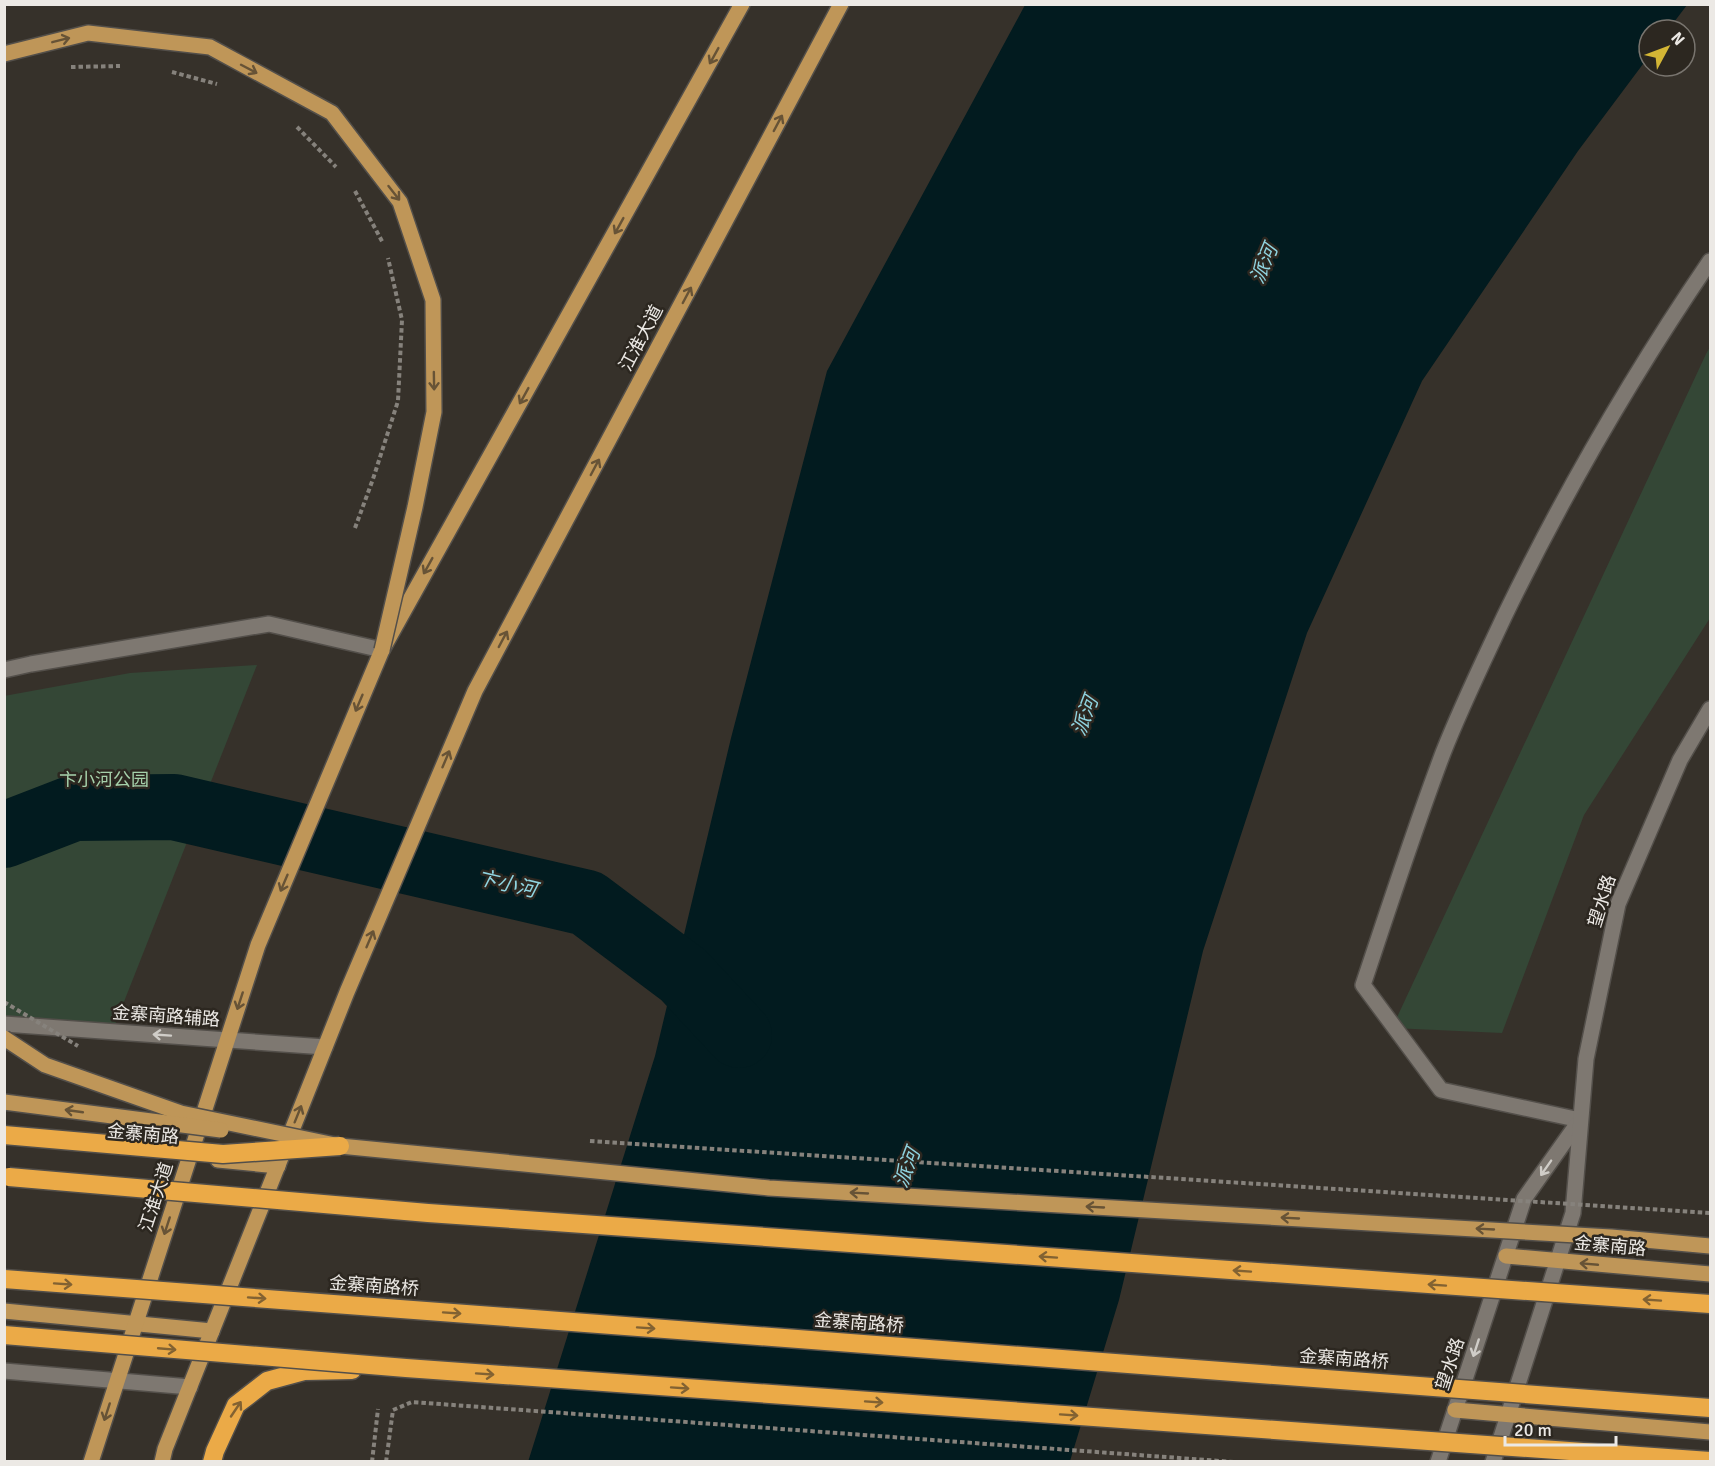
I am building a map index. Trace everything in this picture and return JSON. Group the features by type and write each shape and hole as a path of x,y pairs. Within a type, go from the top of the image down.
{"highway":[{"path":"4,1135 224,1154 340,1146"},
{"path":"7,1176 428,1213 1710,1305"},
{"name":"金寨南路桥","path":"4,1279 1710,1408"},
{"path":"4,1335 406,1368 1710,1461"},
{"path":"212,1461 236,1405 267,1381 304,1371 406,1368"}],"main road":[{"path":"382,650 742,4"},
{"name":"江淮大道","path":"325,1047 476,691 842,4"},
{"path":"4,54 88,33 210,47 332,113 400,202 433,300 434,412 382,650"},
{"name":"江淮大道","path":"91,1461 258,945 382,650"},
{"path":"4,1038 45,1065 181,1113 340,1146"},
{"path":"162,1461 325,1047"},
{"path":"4,1102 340,1146 770,1188 1587,1235 1710,1246"},
{"name":"金寨南路","path":"4,1140 278,1166"},
{"name":"金寨南路","path":"1506,1256 1710,1275"},
{"path":"4,1311 212,1331"},
{"path":"1455,1410 1710,1432"}],"street":[{"path":"1580,1120 1442,1090 1363,985 1409,845 1443,752 1528,567 1627,389 1710,261"},
{"path":"4,670 270,624 382,650"},
{"name":"望水路","path":"1493,1461 1573,1213 1586,1059 1618,904 1680,760 1710,709"},
{"name":"金寨南路辅路","path":"4,1024 325,1047"},
{"name":"望水路","path":"1438,1461 1524,1199 1580,1120"},
{"path":"4,1371 190,1387"}],"path":[{"path":"65,67 123,66"},
{"path":"166,71 217,84 227,89"},
{"path":"288,122 298,128 342,173"},
{"path":"355,190 385,247"},
{"path":"355,528 398,401 402,320 388,257"},
{"path":"4,1002 81,1048"},
{"path":"582,1140 1710,1213"},
{"path":"386,1461 393,1410 412,1402 1234,1461"},
{"path":"372,1461 378,1409"}],"green space":[{"path":"1710,347 1710,618 1584,815 1502,1033 1392,1028 1706,354"},
{"name":"卞小河公园","path":"257,665 114,1027 5,1018 4,696 130,673"}],"water":[{"name":"派河","path":"1025,5 1687,5 1677,18 1637,18 1637,72 1578,151 1422,381 1307,633 1203,951 1119,1300 1070,1461 528,1462 655,1056 731,738 827,371"}],"waterway":[{"name":"卞小河","path":"4,835 74,808 174,807 587,903 683,975 739,1035"}]}
